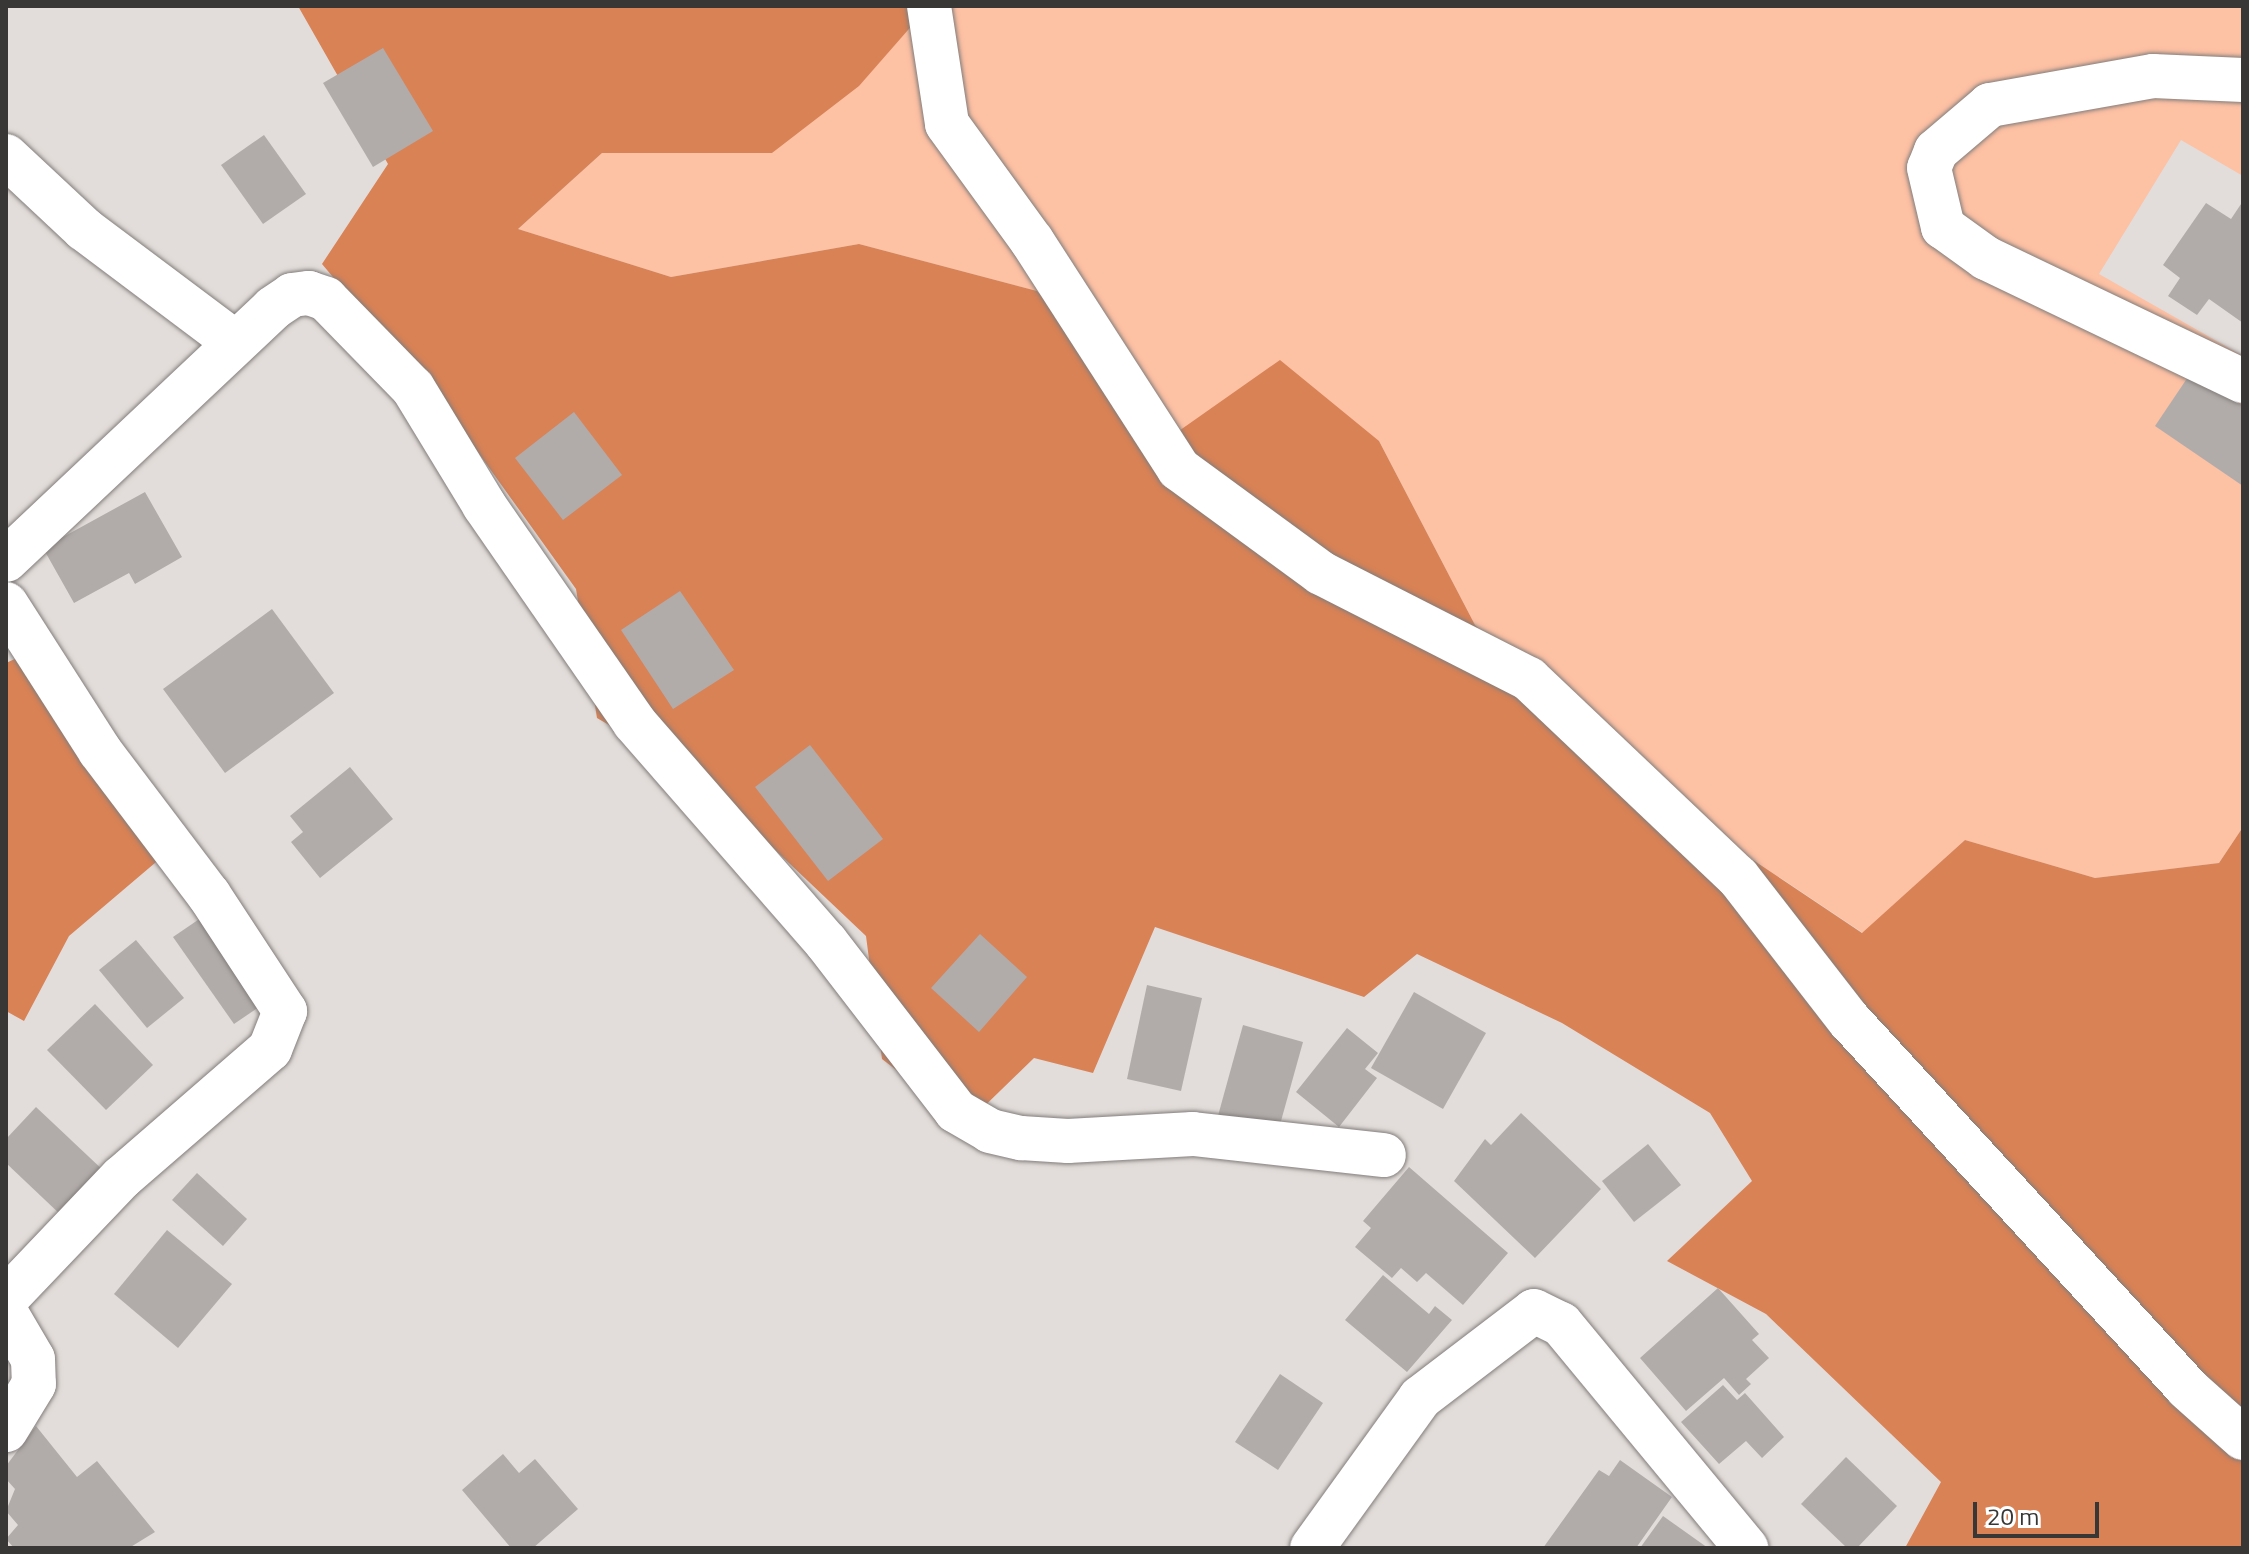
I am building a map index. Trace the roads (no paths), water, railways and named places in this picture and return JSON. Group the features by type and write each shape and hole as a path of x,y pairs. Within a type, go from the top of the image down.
{"street":[{"path":"929,6 947,124 1032,241 1179,469 1321,573 1529,679 1738,877 1849,1020 2187,1388 2243,1438"},
{"path":"2243,80 2153,76 1990,105 1945,141 1929,168 1943,227 1986,258 2243,381"},
{"path":"6,156 84,229 233,341"},
{"path":"6,560 233,341 292,295 309,293 346,313 413,388 484,505 634,722 826,942 956,1111 990,1131 1021,1138 1068,1141 1193,1134 1384,1155"},
{"path":"6,604 100,751 217,907 285,1011 270,1049 122,1177 6,1299"},
{"path":"1312,1548 1420,1398 1534,1311 1561,1324 1746,1548"},
{"path":"6,1313 33,1359 34,1384 6,1430"}]}
